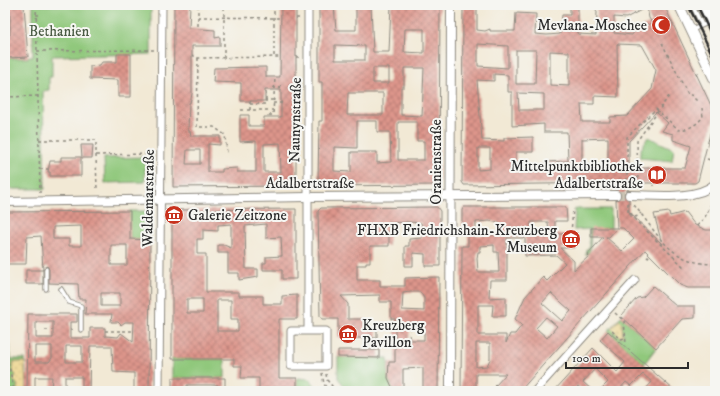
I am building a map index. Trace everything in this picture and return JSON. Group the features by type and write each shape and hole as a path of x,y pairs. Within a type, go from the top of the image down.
{"main road":[{"path":"679,5 715,81"},
{"path":"703,5 713,24"}],"street":[{"name":"Waldemarstraße","path":"159,391 162,5"},
{"name":"Naunynstraße","path":"308,5 308,330"},
{"name":"Oranienstraße","path":"450,391 451,5"},
{"path":"628,194 692,195 704,192 715,184"},
{"name":"Adalbertstraße","path":"5,202 307,197 616,195"},
{"path":"535,391 635,280"},
{"path":"326,330 326,366 291,366 291,331 326,330"}],"lane":[{"path":"692,5 702,25"},
{"path":"691,30 702,25 713,24"},
{"path":"46,269 46,289"},
{"path":"61,289 69,302 81,306 80,330"}],"path":[{"path":"36,5 41,202"},
{"path":"198,5 198,26"},
{"path":"274,5 274,58"},
{"path":"224,7 224,58"},
{"path":"36,15 40,14"},
{"path":"198,17 280,18"},
{"path":"662,43 688,95 691,95 698,102"},
{"path":"37,51 162,50"},
{"path":"192,55 198,58 280,57"},
{"path":"198,58 197,127 214,127 225,135 227,153"},
{"path":"269,115 273,115 275,77"},
{"path":"274,88 280,88 281,84"},
{"path":"250,110 250,103 266,104 266,92"},
{"path":"5,97 38,96"},
{"path":"638,185 637,141 669,96"},
{"path":"266,100 282,103"},
{"path":"685,268 629,213 627,137 656,109 679,130 687,129 696,124 703,117 702,108"},
{"path":"241,110 273,110"},
{"path":"39,140 96,140 97,191"},
{"path":"707,159 711,160 714,149"},
{"path":"96,155 152,154"},
{"path":"40,169 48,169"},
{"path":"697,226 705,217 711,204"},
{"path":"634,205 662,241 674,252 690,262 715,264"},
{"path":"571,233 573,209"},
{"path":"629,213 632,213 636,217 641,213"},
{"path":"659,245 662,241"},
{"path":"646,258 650,255"},
{"path":"610,308 624,321 626,344"},
{"path":"45,330 53,330"},
{"path":"105,331 134,331"},
{"path":"612,331 621,339 625,338"},
{"path":"5,345 14,391"},
{"path":"326,366 327,380 336,391"},
{"path":"5,372 11,372"},
{"path":"322,374 324,384 328,391"},
{"path":"347,391 350,388"}],"green space":[{"name":"Bethanien","path":"33,5 151,5 151,54 52,56 52,77 49,77 49,90 43,91 45,189 5,189 5,13 10,13 10,35 6,36 8,58 28,58 29,56 33,56"},
{"path":"648,137 674,149 672,161 640,158 640,151"},
{"path":"145,157 145,182 105,183 104,158"},
{"path":"575,209 611,209 611,228 591,229 590,250 586,255 586,249 589,249 589,229 574,230"},
{"path":"129,211 150,211 150,240 130,239"},
{"path":"621,316 656,348 644,364 608,331"},
{"path":"5,338 10,345 11,359 25,359 26,391 10,391 8,376 5,375"},
{"path":"338,357 388,358 388,378 394,391 350,391 349,387 346,388 338,378"},
{"path":"172,359 225,359 225,378 172,378"},
{"path":"297,378 310,379 319,391 297,391"}],"sand":[{"path":"619,319 622,322 623,336 620,337 611,328"},
{"path":"13,362 25,362 26,391 17,391 17,384 13,380 16,375 13,372"}],"building":[{"name":"Bethanien","path":"5,5 24,5 28,57 8,58 7,35 10,35 10,13 5,13"},
{"path":"174,5 190,5 189,28 215,30 215,38 220,37 220,46 192,46 192,94 189,103 188,131 190,131 191,136 220,136 220,145 208,144 208,172 222,172 222,169 237,168 237,172 256,172 256,141 240,142 240,115 249,115 249,126 264,126 264,117 281,117 281,90 265,90 265,101 241,101 241,83 213,82 214,68 266,67 266,77 280,77 281,7 282,5 296,5 296,184 293,186 173,187","holes":["280,143 281,172 264,172 264,144","187,150 200,150 200,164 186,164"]},
{"path":"319,5 334,5 336,30 356,30 356,5 371,5 373,52 389,52 391,5 440,5 439,183 437,185 321,186 318,184 319,121 322,121 322,82 319,82","holes":["405,29 424,29 424,53 404,52","335,45 365,46 365,60 335,60","373,68 389,68 389,83 373,83","404,68 424,68 422,116 401,115 401,87 404,87","348,93 383,93 383,115 347,115","357,121 377,121 377,132 390,132 391,162 377,163 377,152 351,152 351,172 334,171 334,147 357,148","398,122 417,122 417,141 424,141 424,160 398,160"]},
{"path":"463,5 477,5 477,30 485,31 490,29 490,31 515,31 516,13 536,14 535,34 547,35 560,34 562,15 570,15 570,5 578,5 578,34 596,35 597,12 594,5 664,5 715,114 698,181 695,183 628,183 628,190 624,195 629,200 629,212 662,244 654,214 669,212 670,216 685,212 695,225 706,230 715,230 715,288 688,288 680,285 645,250 520,391 500,391 495,386 506,374 476,374 476,391 461,391 462,246 468,246 468,228 462,228 462,210 464,207 566,207 567,221 555,221 555,234 574,234 574,248 560,248 574,261 574,270 589,256 587,255 603,237 591,237 591,228 617,228 616,200 621,198 621,195 616,190 616,183 464,185 462,182","holes":["647,7 649,18 652,23 636,29 632,35 614,33 614,17 626,18","478,44 508,46 508,68 478,66","617,44 642,45 656,70 652,89 627,116 610,117 610,122 582,122 581,104 594,104 594,96 618,97","516,50 536,50 535,84 516,84","550,51 569,52 569,86 550,85","494,74 508,75 508,92 512,92 512,126 544,124 544,132 567,132 568,161 546,162 546,169 516,168 516,152 533,152 533,137 504,138 504,141 482,140 477,80 494,81","518,93 544,94 544,110 519,110","656,112 668,123 662,131 673,134 673,140 691,146 685,168 629,168 629,141","608,138 608,167 582,167 582,139","478,148 490,148 490,169 478,170","490,221 499,223 499,235 476,235 476,222","531,222 548,222 549,235 532,236","617,228 623,228 634,239 622,251 606,237 609,237","507,238 525,238 525,256 556,255 565,263 547,281 543,277 525,297 515,319 522,325 515,334 510,334 506,343 506,335 478,335 478,305 493,305 492,316 506,316 506,297 489,298 490,280 507,280","494,245 494,252 498,252 499,272 478,272 478,252 480,252 480,246","551,293 571,311 562,321 542,303","546,317 557,326 547,338 536,328","476,343 490,343 490,359 487,366 476,367"]},
{"path":"117,54 131,54 131,97 118,97 118,80 90,79 90,66 100,65 102,62 117,62"},
{"path":"81,145 93,145 92,158 82,158"},
{"path":"61,157 81,157 81,176 50,176 50,172 48,172 50,161 61,161"},
{"path":"437,207 440,211 440,266 425,266 425,254 413,253 413,266 405,266 405,246 409,246 409,239 422,238 421,223 409,222 389,223 389,246 370,246 370,262 366,262 366,265 357,265 357,280 380,280 380,286 405,286 405,278 439,277 438,391 423,391 423,368 403,369 403,391 394,391 388,378 389,362 395,362 395,319 391,319 391,302 380,302 380,295 341,296 348,304 348,319 366,319 366,330 377,330 377,338 338,338 338,319 322,319 320,316 318,211 321,208","holes":["420,292 424,298 424,311 402,310 403,293","410,325 424,325 424,340 409,340"]},
{"path":"296,209 296,279 282,279 282,270 263,270 263,263 266,263 266,257 282,256 281,237 266,238 266,224 245,226 246,269 258,269 258,277 239,280 239,273 228,273 228,253 218,253 218,245 224,245 231,248 231,224 218,225 218,231 203,230 203,239 197,239 197,254 206,254 206,292 239,292 239,296 263,296 263,304 282,304 282,296 297,295 297,319 279,319 279,378 297,378 297,391 259,391 259,378 241,378 242,366 234,366 234,359 172,359 172,212 175,210","holes":["187,299 203,299 203,313 187,313","217,300 231,300 231,319 238,319 238,331 217,331"]},
{"path":"130,211 130,239 150,240 149,391 134,391 134,373 113,372 112,346 90,346 89,391 82,391 82,377 65,377 65,391 51,391 52,377 35,377 35,391 27,391 28,314 77,314 77,322 70,322 70,338 90,338 90,328 105,328 105,336 118,337 121,333 133,342 134,322 125,322 121,325 118,322 111,322 112,314 85,314 86,299 79,299 78,284 49,283 49,269 47,266 43,269 41,236 27,237 26,264 5,264 5,212","holes":["81,226 81,246 69,246 69,239 53,239 53,227","111,245 127,245 127,265 111,265","101,293 120,293 120,306 101,306","36,322 53,322 53,338 36,338","35,346 52,346 52,358 49,362 35,362","66,346 82,346 82,362 66,362"]},
{"path":"26,270 43,270 43,284 26,284"},
{"path":"653,286 676,306 695,306 695,318 682,319 656,348 621,316 637,298 643,297"},
{"path":"608,331 675,391 644,391 652,382 643,374 631,386 626,382 618,391 599,391 608,382 595,369 583,382 593,391 584,391 578,386 573,391 554,391 593,348 617,372 625,362 600,340"},
{"path":"338,350 379,350 379,358 338,357"},
{"path":"172,378 225,378 225,391 218,391 218,385 187,385 187,391 172,391"}],"tunnel":[{"path":"616,195 629,195"}],"railway":[{"path":"688,5 715,60"},
{"path":"697,5 715,42"}],"place":[{"name":"Mevlana-Moschee","path":"661,25"},
{"name":"Mittelpunktbibliothek Adalbertstraße","path":"657,175"},
{"name":"Galerie Zeitzone","path":"174,215"},
{"name":"FHXB Friedrichshain-Kreuzberg Museum","path":"571,239"},
{"name":"Kreuzberg Pavillon","path":"348,334"}]}
